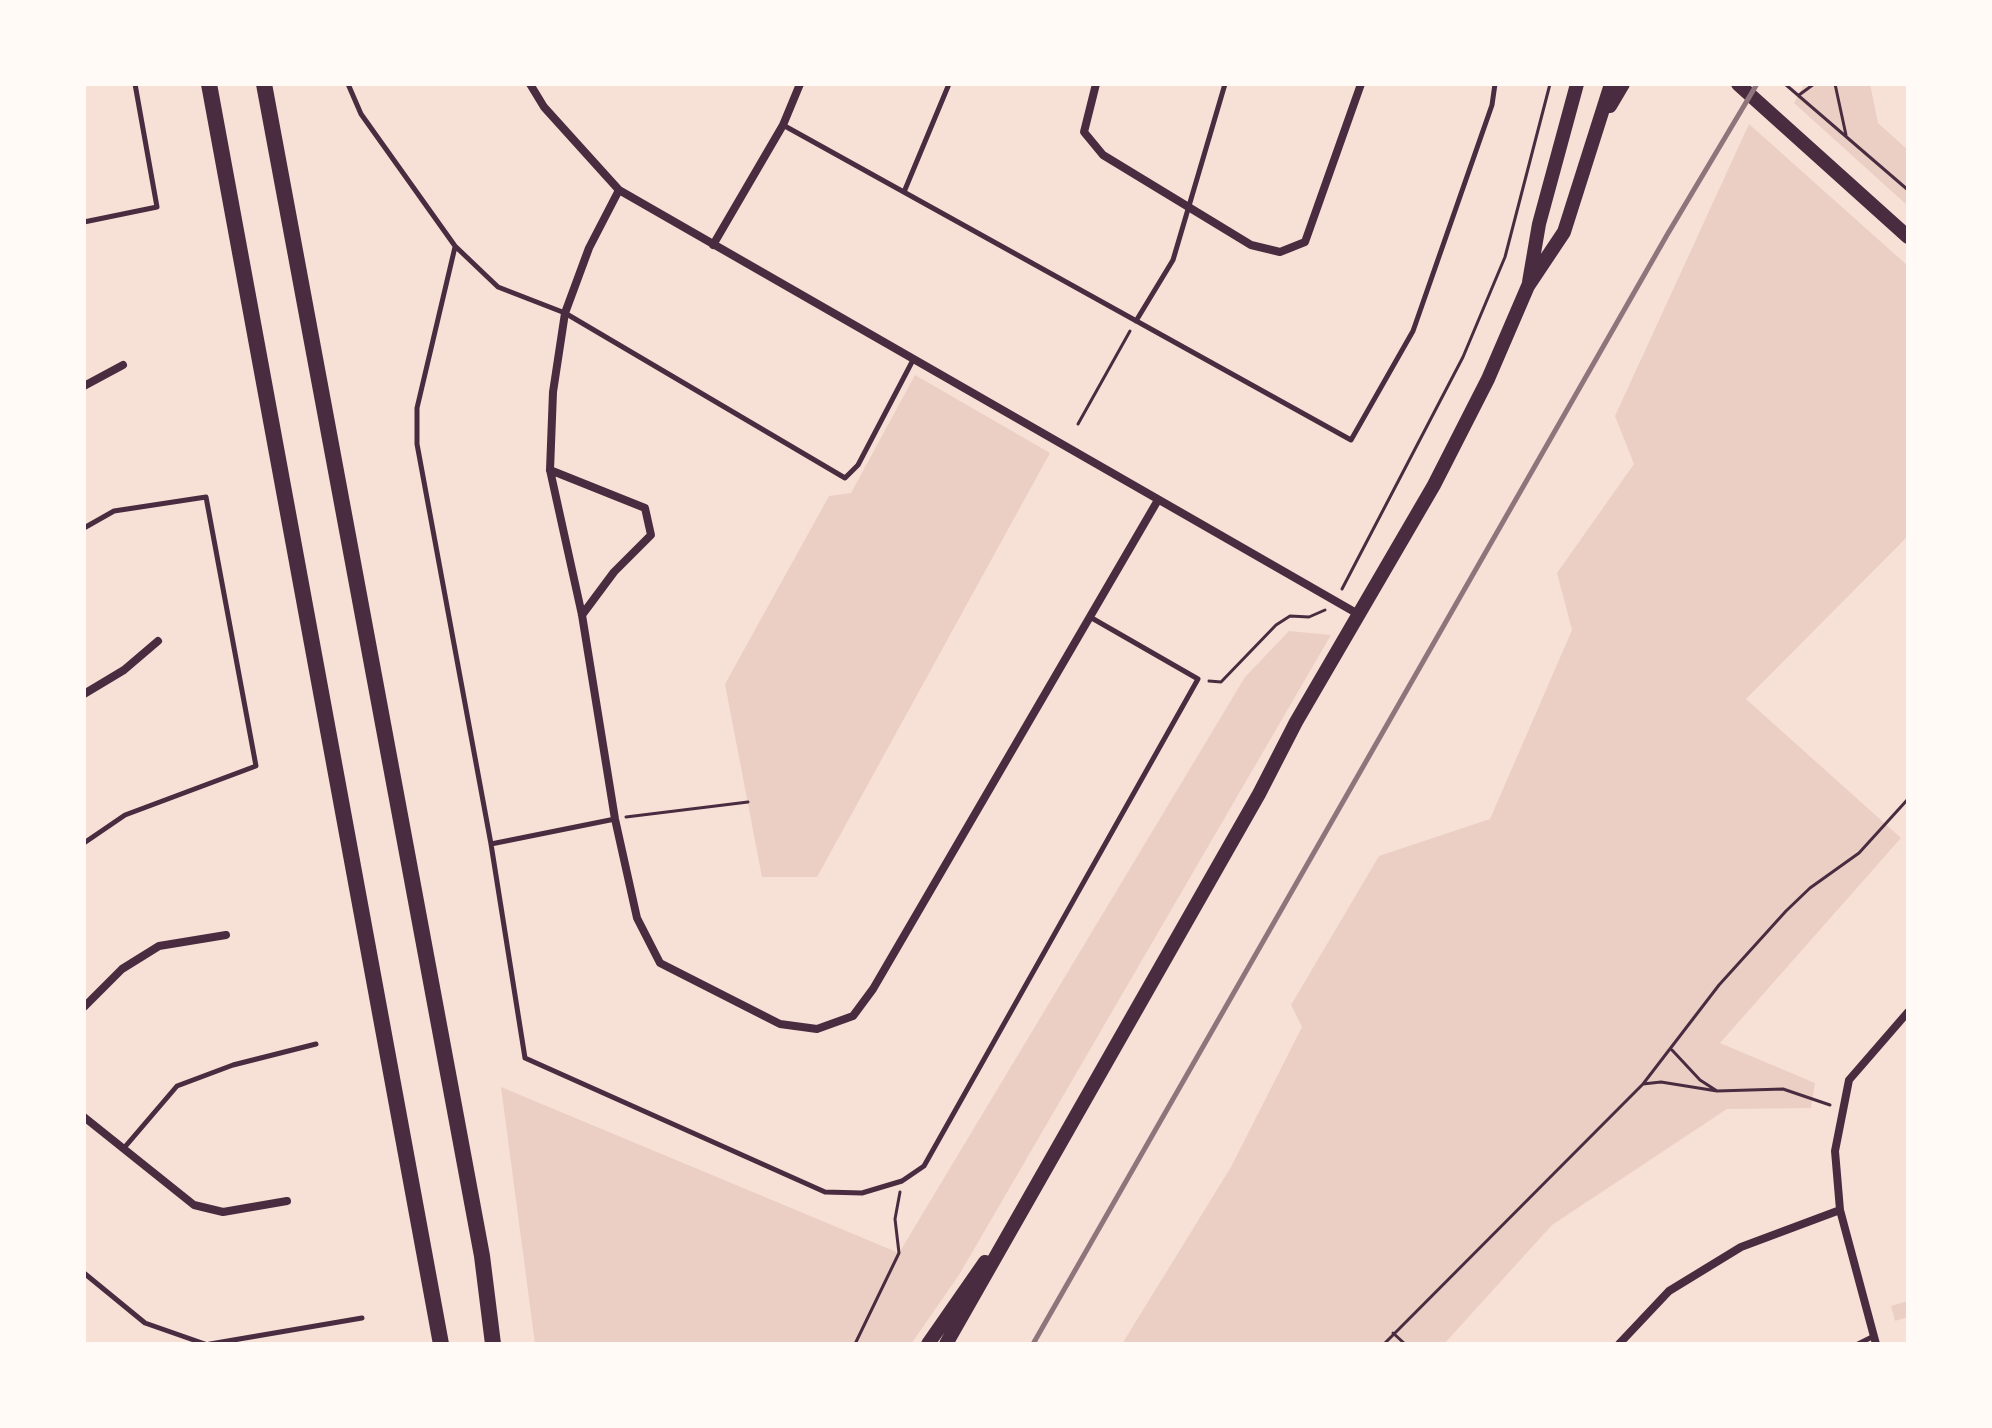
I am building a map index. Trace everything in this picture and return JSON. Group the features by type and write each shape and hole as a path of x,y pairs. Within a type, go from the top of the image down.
{"main road":[{"path":"209,84 441,1344"},
{"path":"264,84 482,1256 493,1344"},
{"path":"1528,286 1539,224 1577,84"},
{"path":"946,1344 1434,485 1488,379 1528,286 1564,232 1611,84"},
{"path":"1603,116 1623,84"},
{"path":"1738,84 1908,237"},
{"path":"928,1344 1011,1227"}],"street":[{"path":"530,84 544,107 619,190 1358,614"},
{"path":"713,245 783,125 800,84"},
{"path":"1096,84 1084,132 1103,155 1251,245 1280,252 1305,242 1361,84"},
{"path":"619,190 589,248 565,313 553,392 550,470 582,615 615,819 637,918 660,963 780,1024 817,1029 853,1016 873,989 1158,500"},
{"path":"84,386 123,365"},
{"path":"550,470 645,508 651,535 614,572 582,615"},
{"path":"84,694 124,670 158,641"},
{"path":"84,1007 122,969 159,946 226,935"},
{"path":"1875,1340 1840,1210 1835,1151 1849,1080 1908,1012"},
{"path":"84,1117 194,1205 223,1212 287,1201"},
{"path":"1619,1344 1669,1291 1741,1247 1840,1210"}],"lane":[{"path":"84,222 157,207 135,84"},
{"path":"348,84 361,114 455,246 498,287 565,313 845,478 858,465 913,360"},
{"path":"904,192 949,84"},
{"path":"1136,321 1173,260 1225,84"},
{"path":"783,125 1351,440 1413,331 1492,105 1495,84"},
{"path":"455,246 417,408 417,444 491,844 525,1058 825,1192 862,1193 902,1181 924,1166 1198,679 1090,617"},
{"path":"84,528 114,511 206,497 256,766 125,815 84,843"},
{"path":"491,844 615,819"},
{"path":"123,1149 177,1086 233,1065 316,1044"},
{"path":"84,1273 145,1323 207,1344 362,1318"},
{"path":"1858,1344 1875,1340"}],"path":[{"path":"1198,679 1221,682 1276,625 1290,616 1309,617 1323,612 1336,601 1463,357 1505,257 1550,84"},
{"path":"1785,84 1908,190"},
{"path":"1799,95 1814,84"},
{"path":"1835,84 1846,136"},
{"path":"1078,424 1136,321"},
{"path":"1384,1344 1643,1084 1719,985 1786,911 1810,888 1859,853 1908,799"},
{"path":"615,819 748,802"},
{"path":"1672,1050 1700,1080 1717,1091"},
{"path":"1643,1084 1661,1082 1717,1091 1783,1089 1809,1095 1843,1111"},
{"path":"855,1344 899,1253 895,1219 902,1181"},
{"path":"1393,1333 1405,1344"}],"shaded area":[{"path":"1804,84 1870,84 1878,123 1908,150 1908,206 1794,103"},
{"path":"1749,124 1908,266 1908,536 1746,699 1901,838 1720,1043 1815,1083 1811,1108 1727,1109 1552,1225 1444,1344 1122,1344 1231,1167 1302,1027 1291,1005 1379,856 1490,819 1572,630 1557,573 1634,464 1615,416"},
{"path":"915,375 1050,453 817,877 762,877 725,684 829,496 851,493"},
{"path":"1289,631 1331,635 959,1275 911,1344 535,1344 501,1087 899,1253 1245,677"},
{"path":"1908,1301 1908,1317 1895,1321 1891,1306"}],"railway":[{"path":"1033,1344 1667,235 1757,84"}]}
